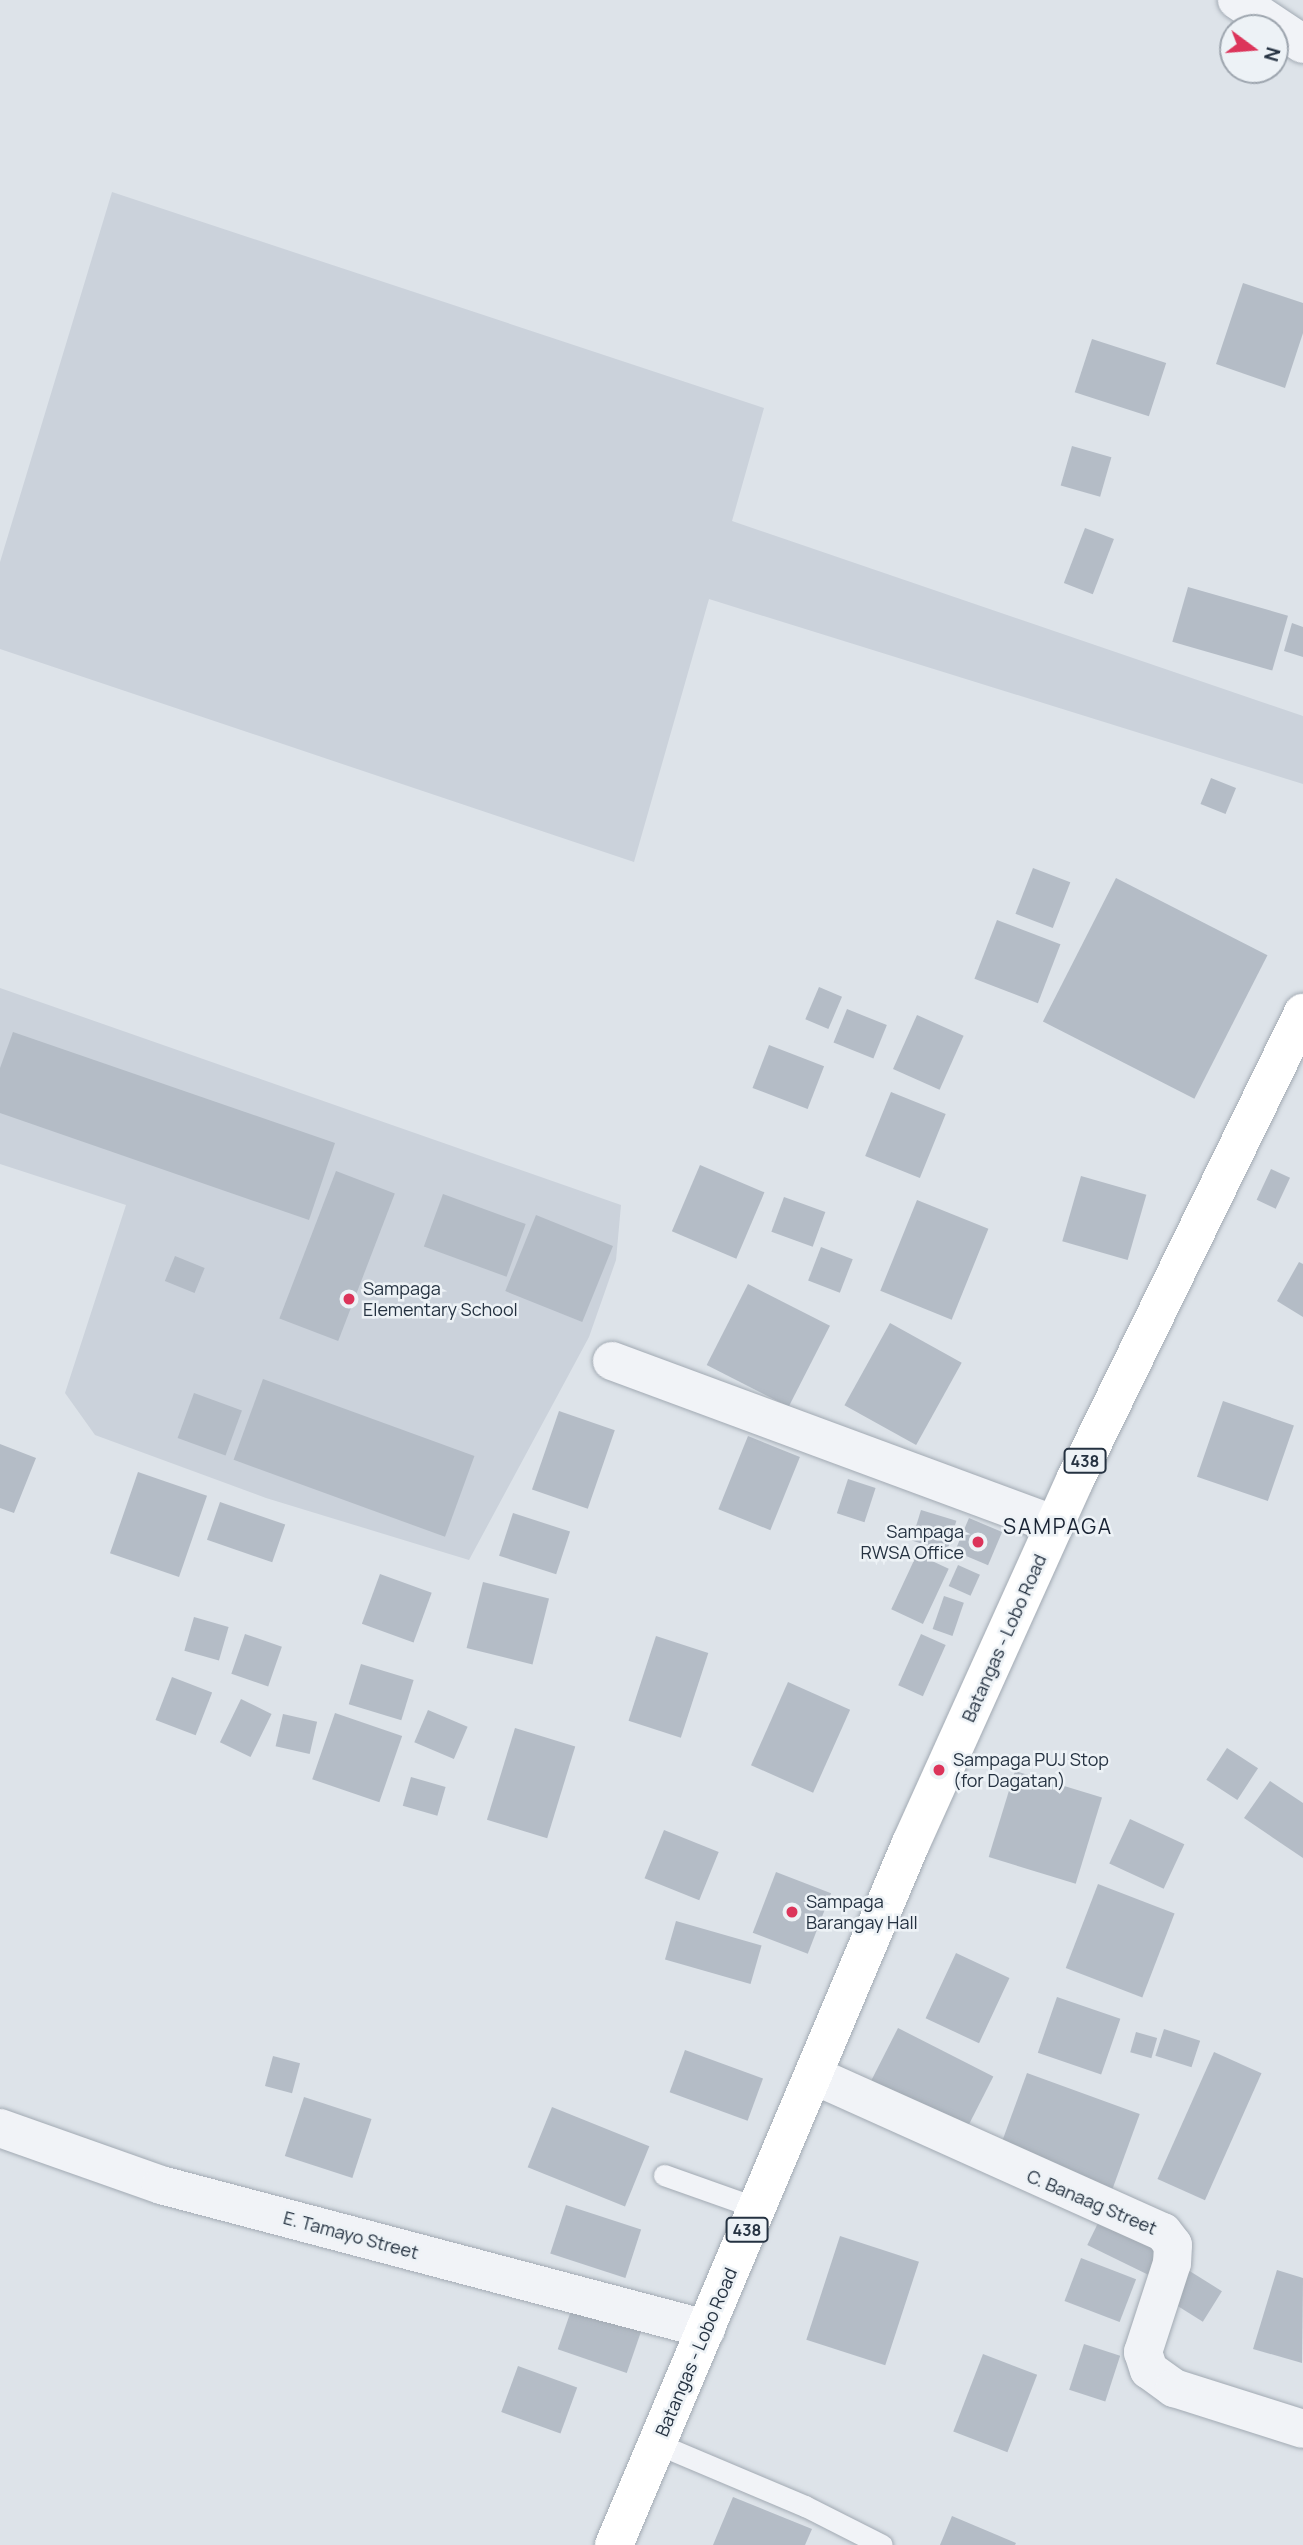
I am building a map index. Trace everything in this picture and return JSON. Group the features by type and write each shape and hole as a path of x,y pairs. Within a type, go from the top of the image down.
{"main road":[{"name":"Batangas - Lobo Road","path":"615,2545 813,2075 1055,1525 1303,1013"}],"street":[{"path":"1237,0 1303,44"},
{"path":"612,1361 1055,1525"},
{"name":"C. Banaag Street","path":"813,2075 1163,2232 1172,2245 1172,2263 1143,2352 1149,2370 1174,2388 1303,2429"},
{"name":"E. Tamayo Street","path":"9,2139 161,2185 706,2329"}],"lane":[{"path":"664,2175 757,2208"},
{"path":"657,2444 805,2506 882,2545"}],"shaded area":[{"path":"112,192 764,408 732,521 1303,716 1303,784 709,599 634,862 0,649 0,562"},
{"name":"Sampaga Elementary School","path":"0,988 621,1205 616,1260 589,1337 469,1560 266,1498 95,1435 65,1393 126,1205 0,1164"}],"building":[{"path":"1243,283 1303,303 1303,333 1285,388 1216,364"},
{"path":"1092,339 1166,363 1149,416 1075,392"},
{"path":"1072,446 1111,457 1100,497 1061,485"},
{"path":"1085,528 1114,539 1093,594 1064,583"},
{"path":"1188,587 1288,616 1272,670 1172,642"},
{"path":"1292,623 1303,627 1303,657 1284,651"},
{"path":"1211,778 1236,788 1226,814 1201,804"},
{"path":"1033,868 1070,882 1053,928 1015,914"},
{"path":"1116,878 1267,955 1194,1099 1043,1021"},
{"path":"997,920 1060,944 1038,1003 974,979"},
{"path":"819,987 842,997 828,1029 805,1019"},
{"path":"847,1009 887,1025 873,1058 834,1042"},
{"path":"917,1015 964,1036 940,1090 893,1069"},
{"path":"13,1032 335,1143 309,1220 0,1113 0,1068"},
{"path":"769,1045 824,1066 808,1109 753,1088"},
{"path":"891,1092 946,1114 920,1178 865,1156"},
{"path":"700,1165 764,1192 736,1259 672,1231"},
{"path":"1271,1169 1290,1178 1276,1209 1257,1200"},
{"path":"336,1171 395,1194 338,1341 279,1319"},
{"path":"1081,1176 1146,1195 1128,1260 1062,1241"},
{"path":"443,1194 526,1224 507,1277 424,1247"},
{"path":"784,1197 825,1212 813,1247 771,1232"},
{"path":"917,1200 988,1229 952,1320 880,1291"},
{"path":"536,1215 613,1246 582,1322 505,1291"},
{"path":"821,1247 853,1259 840,1293 808,1281"},
{"path":"175,1256 205,1268 195,1293 165,1281"},
{"path":"1299,1262 1303,1264 1303,1317 1277,1301"},
{"path":"748,1284 830,1326 789,1407 707,1365"},
{"path":"890,1323 962,1363 916,1445 844,1405"},
{"path":"263,1379 474,1456 445,1537 234,1460"},
{"path":"194,1393 242,1410 226,1456 178,1438"},
{"path":"1223,1401 1294,1425 1268,1501 1197,1477"},
{"path":"559,1411 615,1430 588,1509 532,1489"},
{"path":"748,1436 800,1457 770,1530 718,1509"},
{"path":"0,1444 36,1458 14,1513 0,1508"},
{"path":"138,1472 207,1496 179,1577 110,1553"},
{"path":"848,1479 876,1488 864,1522 837,1513"},
{"path":"220,1502 285,1524 272,1562 207,1540"},
{"path":"921,1510 956,1521 947,1551 912,1541"},
{"path":"513,1513 570,1532 556,1574 499,1556"},
{"name":"Sampaga RWSA Office","path":"969,1518 1002,1532 988,1565 955,1551"},
{"path":"917,1554 949,1569 923,1624 891,1609"},
{"path":"958,1565 980,1575 971,1596 949,1586"},
{"path":"380,1574 432,1593 414,1643 362,1624"},
{"path":"483,1582 549,1598 533,1664 467,1648"},
{"path":"944,1596 964,1603 952,1636 933,1629"},
{"path":"194,1617 229,1627 219,1661 184,1651"},
{"path":"245,1634 282,1647 268,1686 231,1674"},
{"path":"921,1634 946,1645 923,1696 898,1685"},
{"path":"656,1636 708,1653 681,1738 628,1721"},
{"path":"361,1664 414,1680 401,1720 349,1704"},
{"path":"172,1677 212,1692 196,1735 156,1720"},
{"path":"788,1682 850,1710 813,1793 751,1765"},
{"path":"241,1699 272,1714 251,1757 220,1742"},
{"path":"428,1710 468,1727 454,1759 414,1742"},
{"path":"335,1713 402,1736 379,1802 312,1779"},
{"path":"283,1714 317,1722 310,1754 276,1746"},
{"path":"515,1728 575,1746 547,1838 487,1820"},
{"path":"1227,1748 1258,1768 1237,1800 1206,1780"},
{"path":"1015,1771 1102,1798 1076,1884 989,1857"},
{"path":"411,1777 446,1787 437,1816 403,1806"},
{"path":"1270,1781 1303,1803 1303,1858 1244,1818"},
{"path":"1130,1819 1184,1844 1164,1889 1109,1863"},
{"path":"664,1830 719,1852 699,1900 645,1878"},
{"name":"Sampaga Barangay Hall","path":"776,1872 831,1893 808,1954 753,1933"},
{"path":"1098,1884 1175,1913 1142,1997 1066,1968"},
{"path":"676,1921 762,1946 751,1984 665,1959"},
{"path":"956,1953 1009,1978 979,2043 926,2018"},
{"path":"1057,1997 1120,2019 1101,2075 1038,2053"},
{"path":"898,2028 993,2077 963,2136 868,2088"},
{"path":"1164,2029 1200,2041 1191,2067 1155,2056"},
{"path":"1136,2032 1157,2038 1151,2058 1130,2052"},
{"path":"685,2050 763,2078 748,2121 670,2092"},
{"path":"1214,2052 1262,2073 1205,2200 1157,2179"},
{"path":"273,2056 300,2063 292,2093 265,2086"},
{"path":"1027,2073 1140,2114 1109,2199 996,2158"},
{"path":"304,2097 372,2119 352,2178 285,2156"},
{"path":"552,2107 649,2146 625,2207 528,2167"},
{"path":"566,2205 641,2229 625,2278 550,2254"},
{"path":"1100,2219 1163,2250 1150,2276 1087,2245"},
{"path":"840,2236 919,2262 885,2365 806,2340"},
{"path":"1081,2258 1136,2279 1120,2322 1065,2301"},
{"path":"1188,2270 1222,2291 1203,2322 1169,2301"},
{"path":"1277,2270 1303,2278 1302,2363 1253,2349"},
{"path":"574,2302 643,2326 627,2373 558,2349"},
{"path":"1084,2344 1120,2356 1105,2401 1069,2390"},
{"path":"983,2354 1037,2375 1007,2452 953,2431"},
{"path":"518,2366 577,2388 560,2434 501,2412"},
{"path":"733,2497 812,2529 805,2545 713,2545"},
{"path":"952,2516 1016,2543 940,2545"}],"place":[{"name":"Sampaga Elementary School","path":"349,1299"},
{"name":"Sampaga RWSA Office","path":"978,1542"},
{"name":"Sampaga PUJ Stop (for Dagatan)","path":"939,1770"},
{"name":"Sampaga Barangay Hall","path":"792,1912"}],"district":[{"name":"SAMPAGA","path":"1058,1526"}]}
